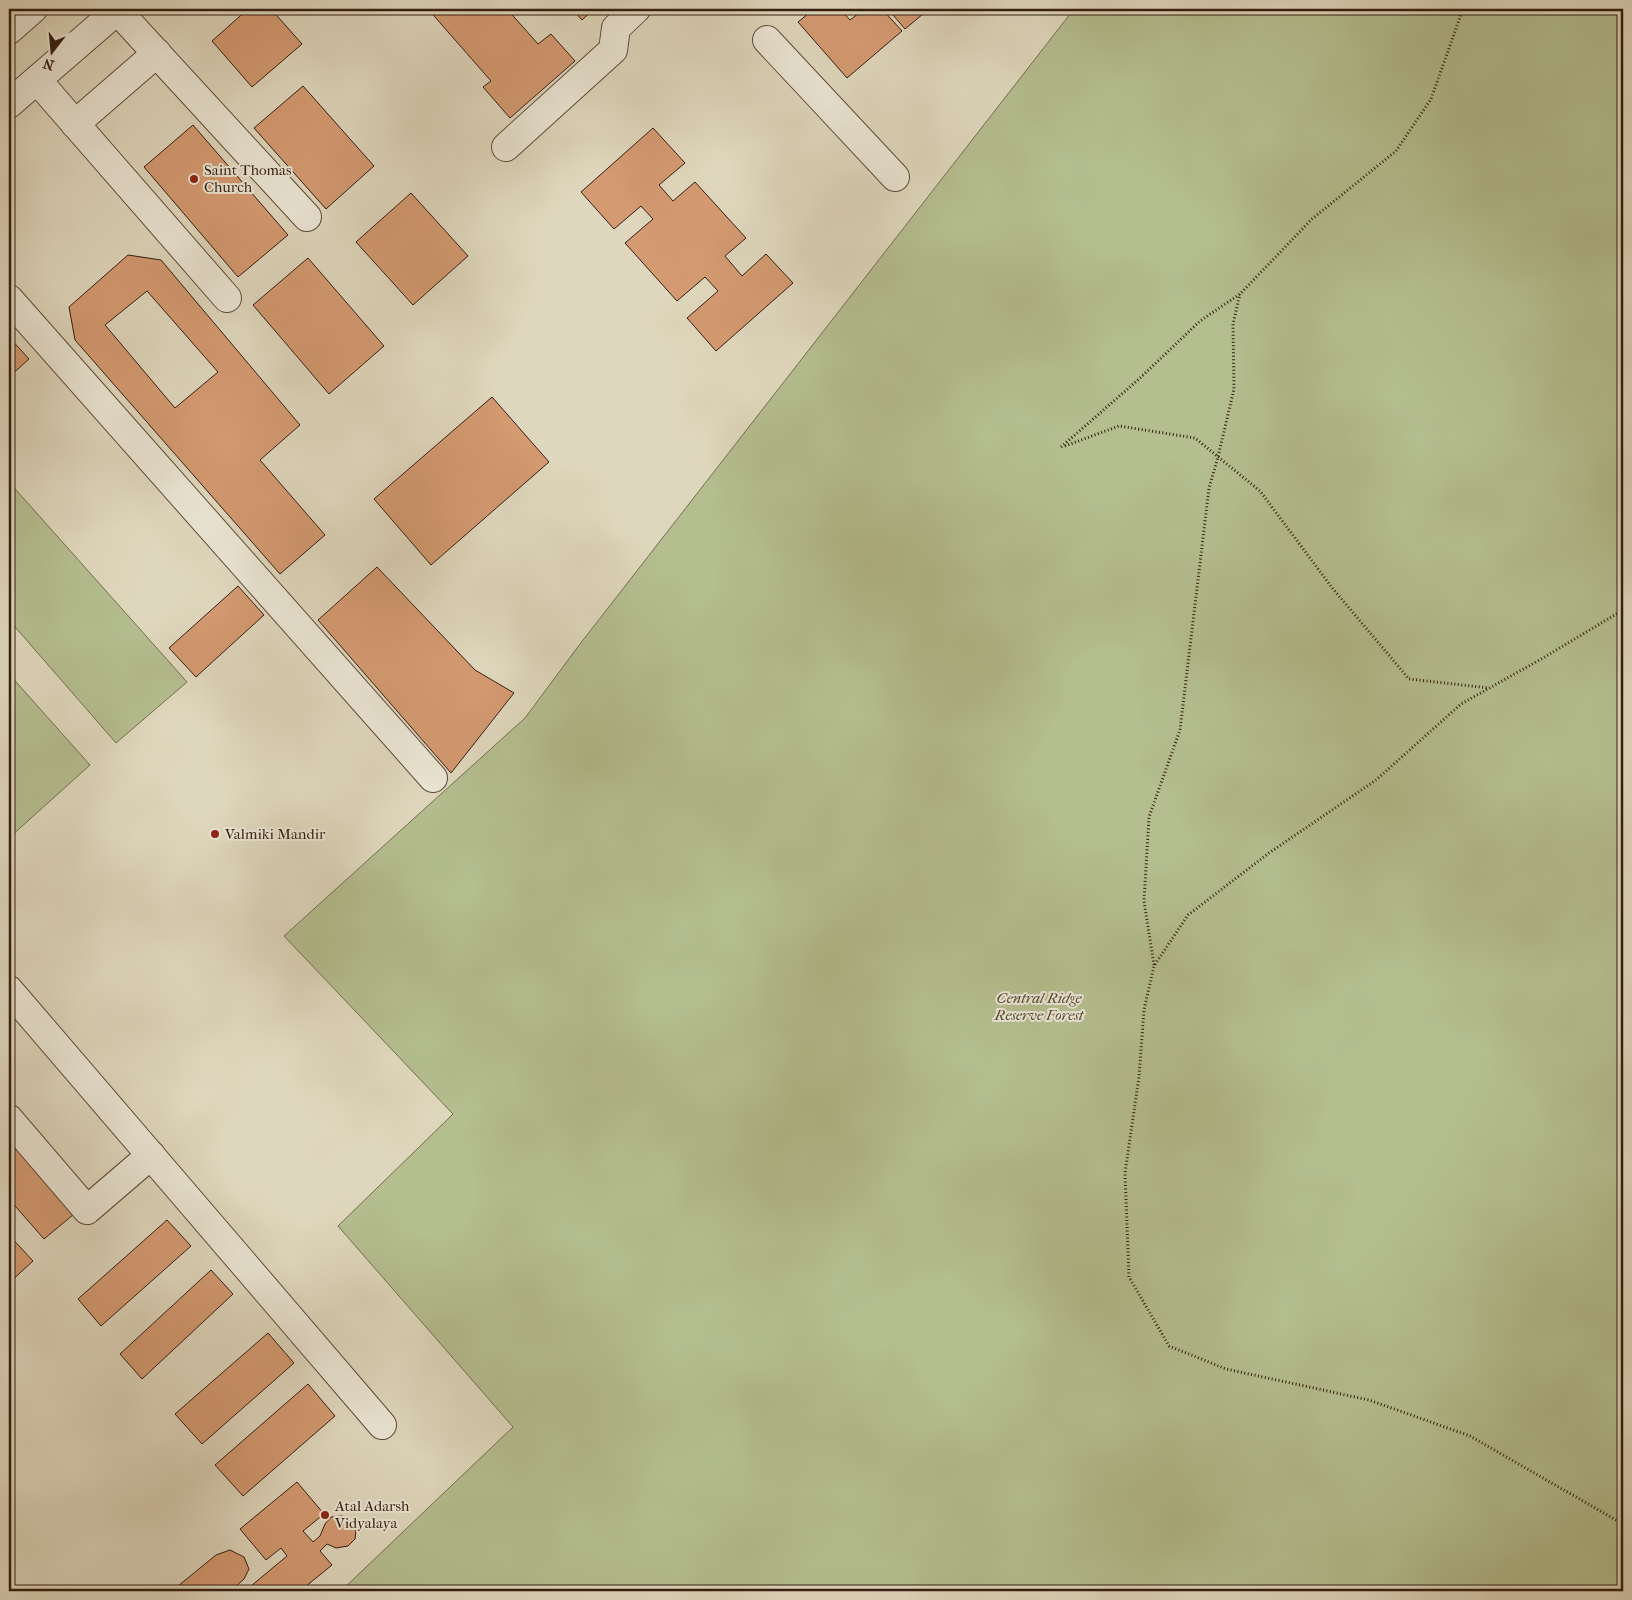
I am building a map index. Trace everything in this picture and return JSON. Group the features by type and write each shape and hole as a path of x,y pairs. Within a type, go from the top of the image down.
{"street":[{"path":"9,30 33,9"},
{"path":"9,104 117,9 307,217"},
{"path":"506,146 613,50 616,28 636,9"},
{"path":"766,40 895,177"},
{"path":"75,124 157,53"},
{"path":"37,80 227,298"},
{"path":"9,299 433,778"},
{"path":"9,990 382,1425"},
{"path":"9,1118 87,1210 151,1156"}],"path":[{"path":"1463,9 1431,99 1396,151 1312,219 1240,294 1200,321 1140,379 1062,447 1120,426 1195,438 1260,491 1333,589 1409,679 1489,688"},
{"path":"1154,966 1144,901 1149,817 1180,730 1209,488 1234,389 1233,324 1240,294"},
{"path":"1623,610 1461,704 1376,780 1269,853 1188,915 1154,966 1144,1010 1138,1077 1125,1173 1129,1278 1169,1346 1226,1369 1368,1400 1470,1436 1623,1524"}],"green space":[{"name":"Central Ridge Reserve Forest","path":"1074,9 1623,9 1623,1591 341,1591 513,1427 338,1226 453,1114 284,936 525,718 580,644"},
{"path":"9,482 187,682 116,743 9,620"},
{"path":"9,674 90,765 9,838"}],"building":[{"path":"248,9 271,9 302,44 252,87 212,41"},
{"path":"428,9 507,9 538,44 551,34 575,61 510,118 483,87 491,81"},
{"path":"572,9 594,9 582,20"},
{"path":"814,9 840,9 850,20 864,9 882,9 902,31 847,78 798,22"},
{"path":"888,9 929,9 905,29"},
{"path":"303,86 374,166 326,209 254,128"},
{"path":"193,125 288,235 238,277 144,167"},
{"path":"653,128 685,163 659,185 673,201 695,182 746,238 725,256 742,276 766,254 793,283 716,351 687,318 718,291 705,277 677,301 625,243 653,219 641,206 614,229 581,192"},
{"path":"411,193 468,256 413,305 356,242"},
{"path":"128,255 161,260 300,425 260,460 325,535 280,574 75,340 69,307","holes":["147,291 218,372 175,408 105,325"]},
{"path":"308,258 384,346 329,394 253,305"},
{"path":"9,337 29,359 9,377"},
{"path":"492,397 549,462 431,565 374,499"},
{"path":"377,567 475,670 514,693 451,773 318,620"},
{"path":"238,586 264,615 196,677 169,648"},
{"path":"9,1138 74,1214 44,1239 9,1199"},
{"path":"167,1220 191,1246 101,1326 78,1299"},
{"path":"9,1235 33,1261 9,1283"},
{"path":"211,1270 233,1294 142,1379 120,1354"},
{"path":"268,1333 294,1363 202,1444 175,1414"},
{"path":"308,1384 335,1416 243,1496 215,1465"},
{"path":"297,1482 324,1514 303,1531 313,1542 320,1536 325,1524 331,1517 342,1516 351,1522 356,1530 355,1539 348,1546 336,1548 327,1544 320,1551 332,1565 300,1591 245,1591 287,1556 281,1548 266,1560 240,1529"},
{"path":"230,1550 244,1557 249,1569 244,1579 234,1588 236,1591 183,1591 178,1586 216,1555"}],"place":[{"name":"Saint Thomas Church","path":"194,179"},
{"name":"Valmiki Mandir","path":"215,834"},
{"name":"Atal Adarsh Vidyalaya","path":"325,1515"}]}
